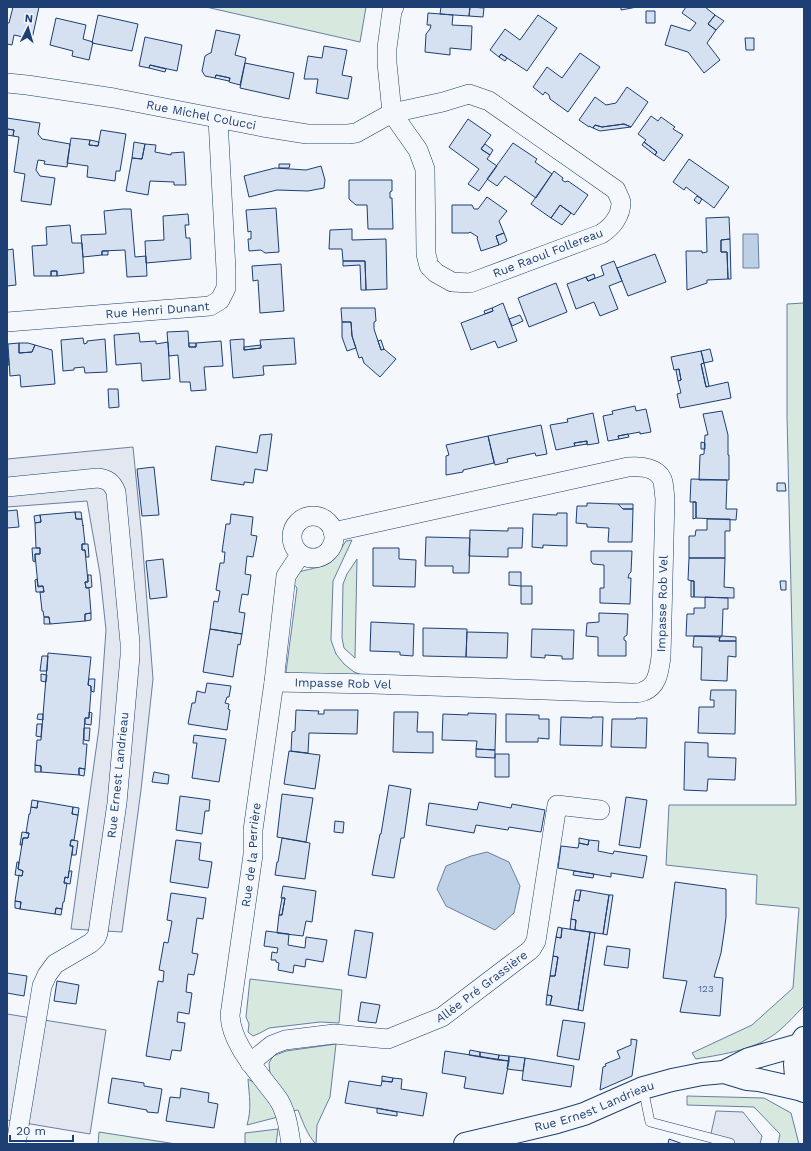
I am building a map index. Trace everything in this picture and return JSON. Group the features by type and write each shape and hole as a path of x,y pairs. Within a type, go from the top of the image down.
{"street":[{"path":"392,114 387,48 392,11 394,7"},
{"name":"Rue Michel Colucci","path":"7,83 114,98 307,134 356,133 392,114"},
{"name":"Rue Raoul Follereau","path":"469,94 489,101 616,190 621,201 618,217 609,229 601,234 470,283 452,282 436,273 429,266 426,254 425,169 418,150 392,114 443,102 469,94"},
{"name":"Rue Henri Dunant","path":"7,322 210,306 220,300 226,288 226,270 218,118"},
{"name":"Impasse Rob Vel","path":"274,682 631,693 644,691 653,686 659,673 661,657 665,498 663,480 656,472 648,468 637,466 628,467 333,532"},
{"name":"Rue Ernest Landrieau","path":"7,487 98,478 105,479 114,486 116,492 130,643 117,803 98,933 96,938 91,943 55,964 47,975 42,986 16,1144"},
{"path":"311,516 325,520 330,525 333,532 333,545 330,551 319,558 312,559 300,555 292,542 291,535 293,528 304,518 311,516"},
{"name":"Rue de la Perrière","path":"291,1144 288,1122 284,1110 279,1100 250,1063 237,1041 232,1031 230,1015 253,855 252,830 274,682 286,576 300,555"},
{"name":"Allée Pré Grassière","path":"250,1063 272,1045 285,1040 342,1034 388,1039 442,1016 529,952 536,941 557,805 600,810"},
{"path":"802,1041 794,1060 796,1076 803,1091"},
{"name":"Rue Ernest Landrieau","path":"724,1072 749,1060 802,1041"},
{"name":"Rue Ernest Landrieau","path":"465,1144 584,1114 643,1088 691,1075 724,1072 803,1091"}],"lane":[{"path":"643,1088 650,1122 730,1143"}],"shaded area":[{"path":"206,7 366,7 360,42"},
{"path":"804,303 804,1006 771,1037 751,1047 696,1059 692,1053 752,1025 793,988 799,908 756,904 757,875 666,865 669,805 796,805 787,416 787,304"},
{"path":"133,447 153,679 141,790 122,932 71,929 99,728 106,630 100,574 87,501 7,507 7,459"},
{"path":"352,540 333,581 331,640 336,654 344,664 354,672 365,676 297,676 286,672 297,588 293,583 299,572 327,564 337,556 346,541"},
{"path":"357,559 355,658 344,648 342,638 343,584 347,574"},
{"path":"250,979 342,990 339,1023 320,1022 269,1028 253,1036 248,1032 249,1024 246,1017"},
{"path":"7,1014 106,1030 90,1134 7,1120"},
{"path":"336,1044 330,1097 317,1125 316,1144 308,1132 298,1110 292,1111 270,1074 269,1063 273,1056 286,1051"},
{"path":"248,1079 262,1090 278,1117 247,1125 250,1108"},
{"path":"687,1096 764,1098 791,1113 799,1144 778,1144 780,1134 754,1107 687,1105"},
{"path":"716,1111 743,1112 762,1136 760,1144 730,1144 710,1138"},
{"path":"278,1129 276,1144 245,1144 245,1133"},
{"path":"99,1132 176,1144 98,1144"}],"water":[{"path":"743,234 758,234 759,268 743,268"},
{"path":"487,852 509,862 520,886 514,913 495,930 446,906 437,889 446,866 471,856"}],"building":[{"path":"13,7 39,7 32,39 14,35 12,45 7,44 7,23 9,23"},
{"path":"441,7 470,7 469,16 440,14"},
{"path":"470,7 484,8 483,17 469,16"},
{"path":"621,7 637,7 621,10"},
{"path":"686,7 705,7 715,15 708,24 716,30 707,43 720,60 704,73 688,52 665,45 671,25 690,31 696,23 682,13"},
{"path":"646,11 655,11 655,23 646,23"},
{"path":"428,13 453,15 452,25 472,26 471,50 450,48 450,55 425,52 426,34 431,25 427,25"},
{"path":"98,15 138,24 132,51 92,43"},
{"path":"538,15 557,28 527,71 501,54 499,57 490,50 505,29 520,40"},
{"path":"715,15 724,21 716,30 708,24"},
{"path":"56,18 86,25 83,39 93,42 89,60 72,56 73,51 50,45"},
{"path":"216,30 240,35 235,55 246,58 240,85 229,82 230,78 216,75 215,78 205,76 202,71 205,56 211,53"},
{"path":"145,37 182,45 177,71 150,65 149,68 139,66"},
{"path":"745,38 754,38 754,50 746,50"},
{"path":"324,46 347,50 342,75 352,77 348,99 316,93 318,79 304,79 308,56 322,58"},
{"path":"580,53 600,67 568,112 550,99 549,95 545,92 543,95 533,87 547,67 562,78"},
{"path":"501,54 507,58 505,61 499,57"},
{"path":"245,63 294,73 289,99 240,88"},
{"path":"150,65 166,69 165,72 149,68"},
{"path":"216,75 230,78 229,81 215,78"},
{"path":"627,87 648,102 631,127 624,124 602,127 595,125 593,128 579,120 595,97 606,105 616,103"},
{"path":"651,116 658,121 661,117 675,127 673,129 683,135 664,161 655,155 657,152 644,142 646,140 638,134"},
{"path":"7,118 40,123 38,134 42,139 70,144 67,167 44,164 45,161 38,160 36,170 40,176 55,178 51,205 21,201 25,174 14,172 19,137 13,136 14,130 7,129"},
{"path":"468,119 491,135 481,149 490,155 487,159 497,166 479,191 468,184 479,169 449,147"},
{"path":"624,124 631,127 600,131 593,128 595,125 602,127"},
{"path":"7,129 14,130 13,136 7,135"},
{"path":"101,130 126,134 120,171 116,171 115,181 87,177 88,166 67,163 71,138 90,140 89,145 98,146"},
{"path":"90,140 99,142 98,146 89,145"},
{"path":"134,142 145,144 142,159 132,158"},
{"path":"644,142 657,152 655,155 642,145"},
{"path":"513,143 537,159 535,162 552,174 536,198 505,176 497,186 487,179"},
{"path":"145,144 156,145 155,152 171,155 171,153 184,152 186,185 174,185 174,182 150,181 148,195 126,191 132,158 142,159"},
{"path":"485,144 493,150 490,155 481,149"},
{"path":"689,159 729,187 714,208 686,187 684,190 673,182"},
{"path":"279,164 290,164 289,168 279,168"},
{"path":"321,166 325,180 324,188 308,191 277,190 249,197 244,176 275,168 306,170"},
{"path":"554,171 563,178 562,180 565,182 568,181 588,195 574,215 560,205 551,218 531,204"},
{"path":"349,180 392,180 392,191 390,192 390,198 392,198 393,229 368,229 367,205 356,205 349,199"},
{"path":"697,196 702,199 699,204 694,200"},
{"path":"487,197 507,211 499,221 504,233 496,236 499,245 481,251 478,237 470,232 452,233 452,205 472,205 474,209 478,209"},
{"path":"560,205 571,213 562,225 551,218"},
{"path":"276,208 279,252 265,253 261,250 249,251 248,239 251,239 251,231 248,232 246,210"},
{"path":"131,209 135,257 146,256 147,276 127,277 125,250 102,251 102,255 83,257 81,235 106,234 104,211"},
{"path":"188,214 189,225 185,225 186,238 190,238 191,259 146,263 145,241 164,240 163,216"},
{"path":"729,217 730,239 721,240 721,252 727,252 728,279 707,280 707,283 687,290 686,251 702,251 702,253 707,252 706,218"},
{"path":"70,225 72,243 82,243 84,273 57,276 57,271 51,271 51,276 34,276 32,246 47,245 46,227"},
{"path":"352,229 352,240 386,239 387,289 366,290 365,261 343,261 342,249 329,249 330,230"},
{"path":"504,233 507,241 499,245 496,236"},
{"path":"730,239 731,279 728,279 727,252 721,252 721,240"},
{"path":"13,249 16,285 7,286 7,250"},
{"path":"102,251 108,251 108,255 102,255"},
{"path":"655,254 666,282 628,296 617,268"},
{"path":"343,261 365,261 366,290 361,290 360,265 343,266"},
{"path":"614,261 622,281 609,286 618,309 600,316 594,302 576,309 567,284 586,277 588,281 604,275 601,266"},
{"path":"281,264 284,311 260,313 258,280 253,281 252,266"},
{"path":"51,271 57,271 57,276 51,276"},
{"path":"594,274 595,278 588,281 586,277"},
{"path":"556,283 567,312 529,327 518,298"},
{"path":"503,303 517,341 498,348 495,341 471,350 461,323 493,311 492,308"},
{"path":"341,308 375,308 376,321 374,322 374,329 381,350 384,349 396,359 380,377 364,363 362,357 359,358 352,336 351,322 342,322"},
{"path":"492,308 493,311 485,314 484,311"},
{"path":"520,315 523,321 512,326 509,319"},
{"path":"342,322 351,322 352,336 356,348 347,351 342,337"},
{"path":"188,331 189,347 196,347 196,343 221,341 223,366 204,367 206,390 191,391 190,382 180,382 178,355 169,356 167,332"},
{"path":"139,333 140,342 156,341 156,344 168,342 170,379 142,381 141,363 116,365 114,335"},
{"path":"83,338 84,344 87,343 87,341 105,339 107,372 85,373 84,367 63,371 61,340"},
{"path":"294,338 296,364 263,366 264,375 233,378 230,340 244,339 244,350 261,348 260,340"},
{"path":"381,340 384,349 381,350 378,341"},
{"path":"19,343 19,353 32,352 35,345 52,350 55,384 21,387 20,375 10,376 8,344"},
{"path":"19,343 35,345 32,352 19,353"},
{"path":"189,343 196,343 196,347 189,347"},
{"path":"7,344 9,365 7,365"},
{"path":"261,345 261,348 244,350 244,347"},
{"path":"710,349 713,361 704,363 701,351"},
{"path":"701,351 704,363 701,364 706,387 728,382 731,398 680,408 677,394 681,393 678,381 681,380 679,369 674,370 671,357"},
{"path":"704,363 709,386 706,387 701,364"},
{"path":"679,369 681,380 678,381 676,370"},
{"path":"108,389 118,389 119,407 109,408"},
{"path":"635,406 636,411 646,409 651,432 640,434 640,432 618,436 619,439 608,441 603,416 613,414 612,411"},
{"path":"722,411 728,435 729,480 699,480 700,455 704,454 705,435 708,435 703,414"},
{"path":"593,413 599,443 587,445 587,441 574,443 575,446 556,450 550,425 568,422 567,419"},
{"path":"541,425 547,454 536,456 535,453 507,459 508,462 495,465 488,436"},
{"path":"272,434 267,471 255,469 253,483 244,482 244,485 211,480 216,446 257,453 260,435"},
{"path":"628,434 629,437 619,439 618,436"},
{"path":"488,436 494,463 463,470 463,472 446,475 446,456 449,455 446,445"},
{"path":"587,441 587,444 575,446 574,443"},
{"path":"701,442 705,443 705,449 701,449"},
{"path":"154,467 159,515 142,516 137,469"},
{"path":"691,479 727,480 726,509 737,509 736,520 696,518 696,502 690,502"},
{"path":"777,483 785,483 786,491 777,491"},
{"path":"693,502 696,502 696,518 693,519"},
{"path":"587,503 618,504 623,509 633,509 632,542 608,542 609,528 587,527 587,524 576,523 577,506 587,506"},
{"path":"618,504 633,504 633,509 623,509"},
{"path":"17,510 19,527 7,528 7,511"},
{"path":"75,512 76,519 82,519 83,525 85,544 82,544 82,550 85,550 88,582 85,582 86,588 89,588 91,613 85,614 85,621 50,624 49,617 44,617 42,611 40,592 44,592 43,586 38,586 35,554 40,554 40,548 36,548 35,523 41,522 40,515"},
{"path":"75,512 81,512 82,519 76,519"},
{"path":"557,513 567,513 567,546 543,545 543,548 532,547 533,514 557,515"},
{"path":"231,514 253,517 251,535 257,536 253,557 247,556 245,574 251,575 248,595 242,594 239,612 245,613 242,634 210,629 214,601 218,602 220,591 216,590 220,563 224,563 225,552 222,552 226,524 230,524"},
{"path":"40,515 41,522 35,523 34,516"},
{"path":"707,519 730,519 730,531 725,531 725,558 689,558 689,536 695,536 696,530 707,530"},
{"path":"508,528 523,528 522,548 508,548 508,557 469,556 470,530 508,531"},
{"path":"426,537 470,538 469,573 453,573 453,566 425,566"},
{"path":"82,544 88,544 89,557 86,557 85,550 82,550"},
{"path":"32,548 40,548 40,554 35,554 35,562 33,561"},
{"path":"373,548 399,548 399,559 416,560 415,587 373,586"},
{"path":"591,551 632,551 631,572 628,578 631,578 630,604 600,603 600,588 604,588 604,565 593,564 591,561"},
{"path":"689,558 725,558 724,587 734,588 734,598 694,597 694,581 688,580"},
{"path":"163,559 167,597 150,599 146,561"},
{"path":"509,572 521,572 521,586 509,585"},
{"path":"88,575 91,575 92,587 86,588 85,582 88,582"},
{"path":"37,579 38,587 43,586 44,592 36,592 35,580"},
{"path":"691,581 694,581 694,597 691,597"},
{"path":"780,581 786,581 786,590 781,590"},
{"path":"521,586 532,586 532,604 521,604"},
{"path":"705,597 728,598 728,609 723,609 722,636 686,636 687,614 694,614 694,608 705,608"},
{"path":"91,613 91,620 85,621 85,614"},
{"path":"599,613 628,614 627,635 624,637 624,640 626,641 626,656 598,656 598,637 586,636 587,623 599,622"},
{"path":"44,617 49,617 50,624 44,624"},
{"path":"371,622 414,624 413,656 400,655 400,652 370,651"},
{"path":"423,628 467,629 466,657 423,656"},
{"path":"210,629 242,634 240,645 238,644 233,677 203,672"},
{"path":"532,629 574,630 573,659 562,659 562,656 545,655 545,658 531,657"},
{"path":"467,632 508,633 507,658 466,657"},
{"path":"694,636 720,637 719,641 736,641 736,657 728,656 727,681 701,680 702,647 693,647"},
{"path":"720,637 736,637 736,641 719,641"},
{"path":"48,653 91,657 88,685 91,686 89,718 85,718 83,744 87,744 85,769 79,768 79,775 41,772 41,766 35,765 37,740 41,740"},
{"path":"42,656 48,656 47,671 40,671"},
{"path":"41,674 47,675 46,682 41,681"},
{"path":"89,679 95,679 94,692 91,691 91,686 88,685"},
{"path":"207,683 231,686 229,697 227,697 225,703 229,704 228,709 230,710 227,730 188,724 192,703 195,703 197,691 205,693"},
{"path":"711,690 736,690 735,734 698,733 699,707 714,707 714,700 710,700"},
{"path":"296,710 319,711 318,714 324,714 324,710 358,710 357,734 309,733 308,753 291,751 292,732 295,731"},
{"path":"89,712 92,713 91,725 85,724 85,718 89,718"},
{"path":"394,712 418,712 417,732 433,732 433,753 393,752"},
{"path":"468,713 496,714 495,750 476,749 477,741 442,740 443,714 468,715"},
{"path":"38,714 43,714 43,720 37,719"},
{"path":"506,714 539,715 539,719 549,719 549,739 538,738 538,742 506,742"},
{"path":"561,717 603,717 602,746 560,745"},
{"path":"647,718 646,748 611,747 612,719"},
{"path":"37,724 42,724 41,737 36,736"},
{"path":"84,728 90,728 89,741 84,740"},
{"path":"194,735 226,739 219,782 192,778 197,743 193,743"},
{"path":"685,742 708,743 708,757 736,758 735,780 708,779 707,791 684,790"},
{"path":"476,749 495,750 495,758 476,757"},
{"path":"289,751 320,755 315,789 284,784"},
{"path":"495,754 509,754 509,777 495,777"},
{"path":"35,765 41,766 41,772 35,772"},
{"path":"79,768 85,769 84,776 79,775"},
{"path":"154,772 169,775 168,784 152,782"},
{"path":"389,785 411,789 404,838 401,838 394,878 372,875 381,834"},
{"path":"282,794 313,798 306,842 277,837"},
{"path":"180,796 210,800 209,811 205,811 202,834 176,830"},
{"path":"626,797 647,800 640,848 619,845"},
{"path":"32,800 38,801 37,808 31,807"},
{"path":"38,801 73,807 72,814 78,815 74,840 71,840 70,846 73,846 68,878 65,877 64,883 67,883 64,902 62,909 56,908 55,914 20,909 21,902 15,901 19,875 22,876 23,871 18,869 23,838 28,838 29,833 26,833 29,814 31,807 37,808"},
{"path":"479,802 511,808 512,804 545,810 541,832 509,827 508,830 476,825 474,833 426,825 429,803 477,810"},
{"path":"73,807 79,808 78,815 72,814"},
{"path":"335,821 344,822 343,833 334,832"},
{"path":"22,832 29,833 28,838 23,838 22,845 20,845"},
{"path":"282,838 310,843 305,879 275,875"},
{"path":"579,838 589,840 588,845 579,843"},
{"path":"71,840 78,841 76,855 72,855 73,846 70,846"},
{"path":"176,840 201,843 199,860 212,862 208,888 170,882"},
{"path":"589,840 599,841 598,851 613,854 614,851 647,856 643,878 611,873 611,877 558,868 561,846 578,848 579,843 588,845"},
{"path":"17,862 19,862 18,869 23,871 22,876 15,875"},
{"path":"69,871 72,871 70,884 64,883 65,877 68,878"},
{"path":"574,871 594,874 593,878 573,875"},
{"path":"675,882 726,889 726,917 724,933 721,953 714,977 723,978 720,1016 680,1012 687,981 663,978"},
{"path":"283,886 316,891 312,922 306,921 303,936 277,933 279,915 282,915 285,898 281,898"},
{"path":"576,890 581,890 579,901 574,900"},
{"path":"581,890 609,895 603,934 575,930 576,920 571,919 574,900 579,901"},
{"path":"171,893 206,898 203,919 197,918 192,953 198,954 194,975 188,974 186,992 192,993 189,1014 178,1012 177,1022 185,1023 181,1051 172,1050 170,1060 146,1056 158,981 163,982 164,971 159,970 164,942 168,943 172,921 167,920"},
{"path":"609,895 613,895 607,935 603,934"},
{"path":"282,898 285,898 282,915 279,915"},
{"path":"15,901 21,902 20,909 15,908"},
{"path":"56,908 62,909 61,915 55,914"},
{"path":"571,919 576,920 575,930 570,929"},
{"path":"558,927 562,928 561,938 556,937"},
{"path":"562,928 590,932 578,1010 550,1005 552,996 547,995 550,976 555,976 558,957 553,956 556,937 561,938"},
{"path":"355,930 373,933 366,978 348,975"},
{"path":"266,931 289,934 288,945 305,948 306,937 327,940 323,962 306,959 305,967 294,965 293,973 278,970 279,963 276,962 276,960 271,960 272,952 277,953 278,948 264,946"},
{"path":"590,932 595,933 583,1011 578,1010"},
{"path":"607,946 630,949 628,968 604,965"},
{"path":"553,956 558,957 555,976 550,976"},
{"path":"7,973 27,976 24,996 7,993"},
{"path":"57,981 79,985 76,1004 54,1001"},
{"path":"547,995 552,996 550,1005 546,1005"},
{"path":"361,1002 380,1005 376,1023 358,1021"},
{"path":"563,1020 585,1023 579,1060 557,1056"},
{"path":"631,1039 637,1040 632,1076 600,1090 603,1067 606,1066 605,1064 620,1058 617,1051 631,1045"},
{"path":"470,1050 480,1052 480,1057 469,1055"},
{"path":"445,1051 509,1061 503,1094 464,1088 466,1077 442,1073"},
{"path":"480,1052 499,1055 498,1060 480,1057"},
{"path":"499,1055 509,1056 509,1061 498,1060"},
{"path":"509,1056 525,1058 523,1071 507,1069"},
{"path":"525,1058 574,1066 571,1087 522,1080"},
{"path":"382,1076 393,1078 392,1082 382,1081"},
{"path":"112,1078 144,1083 144,1086 162,1089 158,1113 108,1103"},
{"path":"393,1078 402,1079 401,1089 427,1093 423,1116 345,1103 349,1081 381,1086 382,1081 392,1082"},
{"path":"181,1088 209,1093 208,1102 218,1104 214,1128 166,1121 170,1097 180,1098"},
{"path":"377,1108 397,1112 397,1116 377,1113"},
{"path":"669,1139 683,1144 668,1144"}]}
